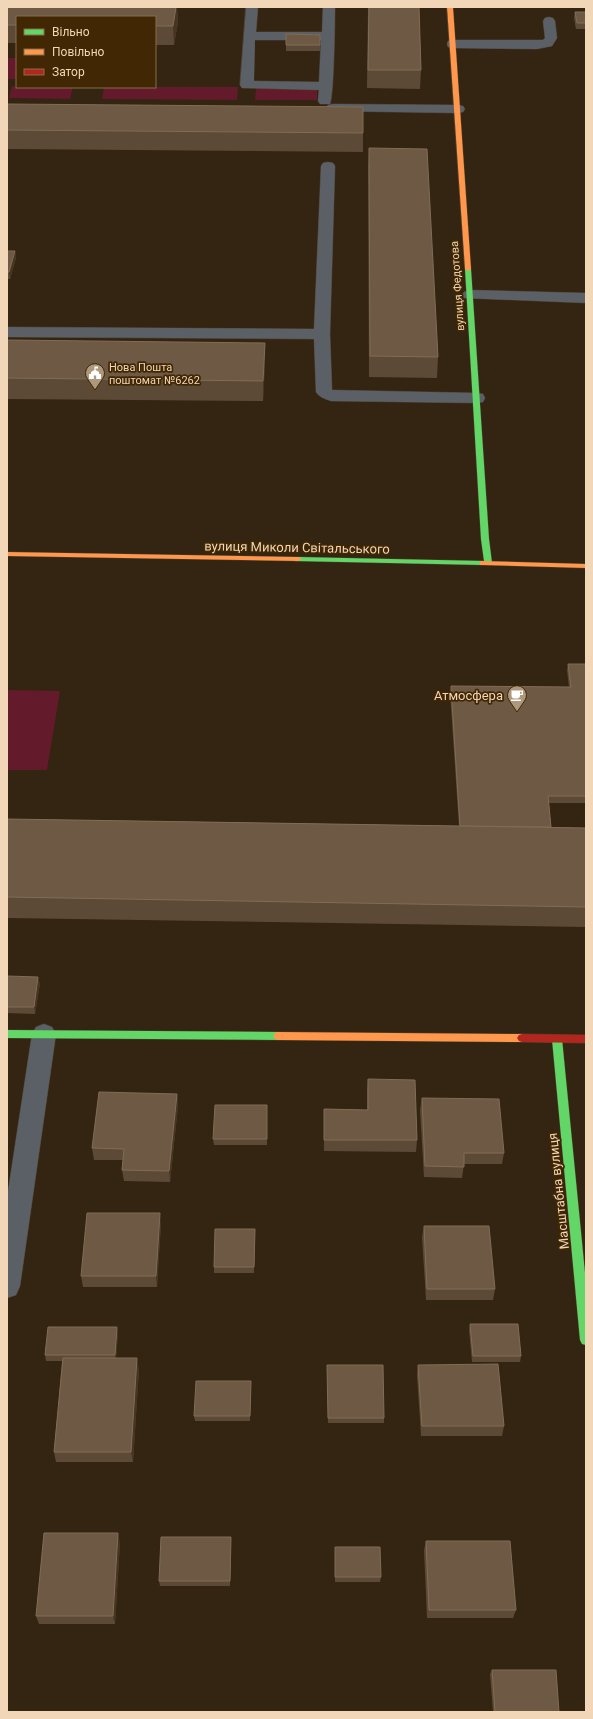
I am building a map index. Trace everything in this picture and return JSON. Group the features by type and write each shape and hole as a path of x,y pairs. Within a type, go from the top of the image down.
{"street":[{"path":"252,7 247,85 326,86"},
{"path":"329,7 326,86 321,108 458,109"},
{"name":"вулиця Федотова","path":"450,7 458,109 485,539 488,563"},
{"path":"452,44 537,45 547,43 551,38 548,21"},
{"path":"249,36 327,36"},
{"path":"328,166 322,334 324,392 331,396 477,398"},
{"path":"470,294 586,298"},
{"path":"7,332 322,334"},
{"name":"вулиця Миколи Світальського","path":"7,554 586,566"},
{"path":"7,1034 586,1039"},
{"path":"7,1286 44,1034"},
{"name":"Масштабна вулиця","path":"557,1039 586,1340"}],"shaded area":[{"path":"7,58 16,58 16,79 7,79"},
{"path":"12,86 16,88 73,88 70,99 9,98"},
{"path":"238,87 237,100 102,99 104,88"},
{"path":"256,88 317,88 317,100 255,100"},
{"path":"7,690 60,691 47,770 7,770"}],"building":[{"path":"7,7 176,7 173,26 156,26 156,16 16,16 16,25 7,25"},
{"path":"369,7 419,7 421,70 368,70"},
{"path":"575,12 586,12 586,23 577,23"},
{"path":"286,34 320,35 320,45 286,45"},
{"path":"7,104 363,107 363,133 7,130"},
{"path":"369,148 427,149 438,357 370,356"},
{"path":"7,251 15,251 9,272 7,272"},
{"path":"7,340 265,343 263,381 7,378"},
{"path":"568,664 586,664 586,796 548,796 551,827 460,826 451,686 571,687"},
{"path":"7,819 586,828 586,907 7,897"},
{"path":"7,976 38,977 34,1007 7,1007"},
{"path":"368,1079 415,1080 417,1140 324,1140 324,1109 368,1110"},
{"path":"99,1092 177,1094 169,1171 122,1170 124,1149 92,1148"},
{"path":"422,1098 499,1099 504,1153 464,1153 464,1167 425,1166"},
{"path":"215,1105 267,1105 267,1139 213,1139"},
{"path":"87,1213 160,1213 156,1276 81,1276"},
{"path":"424,1226 489,1226 495,1289 427,1289"},
{"path":"215,1229 255,1229 254,1267 214,1267"},
{"path":"470,1324 518,1324 521,1356 473,1356"},
{"path":"48,1327 117,1327 115,1355 45,1355"},
{"path":"63,1358 137,1358 131,1452 54,1452"},
{"path":"498,1364 504,1426 422,1426 418,1365"},
{"path":"327,1365 383,1365 384,1418 328,1418"},
{"path":"196,1381 251,1381 250,1416 194,1416"},
{"path":"44,1533 118,1533 113,1616 36,1616"},
{"path":"161,1537 231,1537 230,1581 159,1581"},
{"path":"426,1541 510,1541 516,1610 429,1610"},
{"path":"335,1547 380,1547 381,1577 335,1577"},
{"path":"492,1670 556,1670 559,1712 495,1712"}],"traffic: fast":[{"path":"468,269 485,539 488,563"},
{"path":"298,559 483,563"},
{"path":"7,1034 278,1036"},
{"path":"557,1039 586,1340"}],"traffic: slow":[{"path":"450,7 468,269"},
{"path":"7,554 298,559"},
{"path":"483,563 586,566"},
{"path":"278,1036 522,1038"}],"traffic: jam":[{"path":"522,1038 586,1039"}],"place":[{"name":"Нова Пошта поштомат №6262","path":"95,390"},
{"name":"Атмосфера","path":"517,712"}]}
